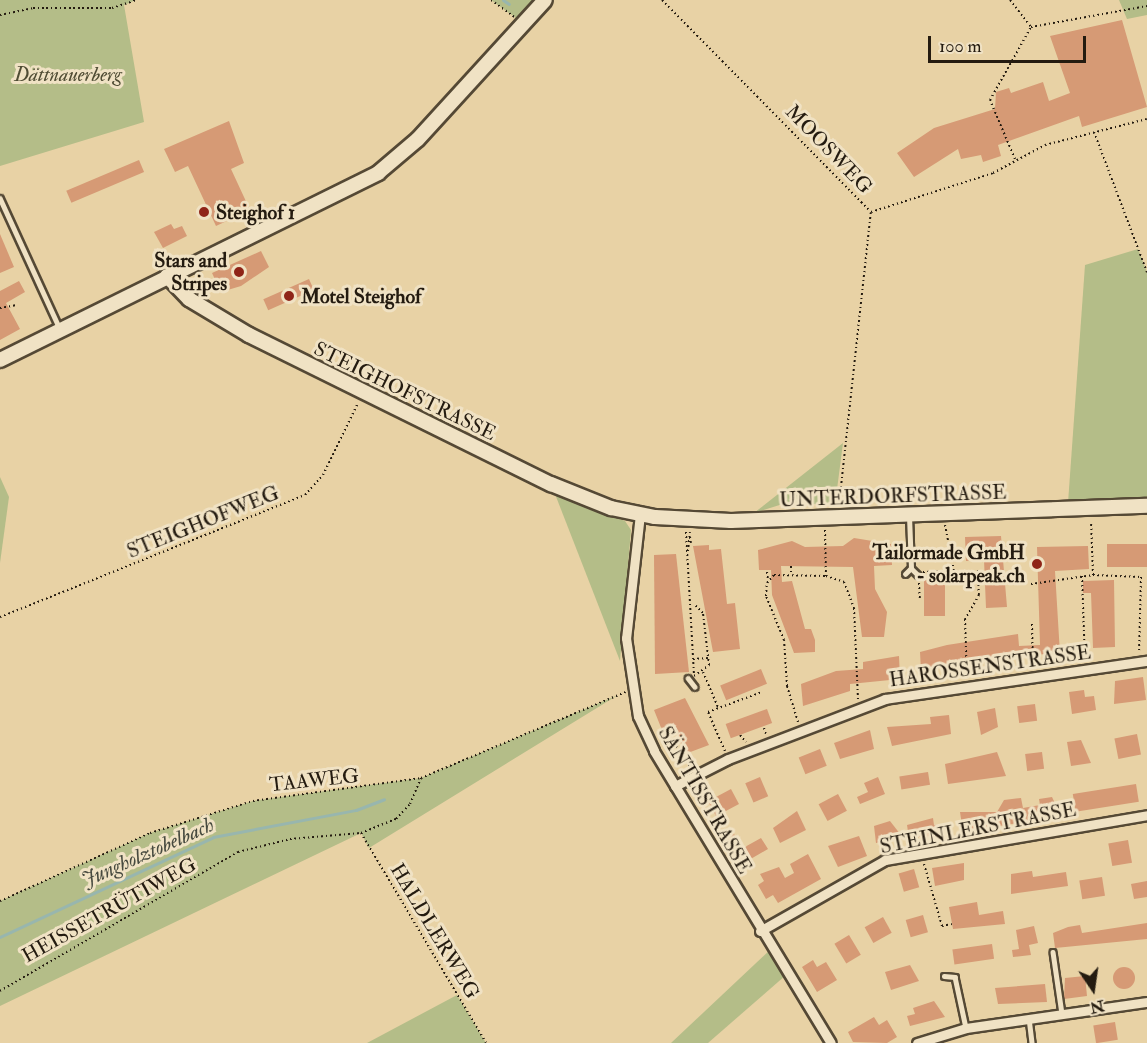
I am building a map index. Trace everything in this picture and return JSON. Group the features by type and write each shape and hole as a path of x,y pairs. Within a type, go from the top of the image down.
{"street":[{"path":"0,360 390,165 545,0"},
{"name":"STEIGHOFSTRASSE","path":"167,276 220,319 364,392 551,484 640,514"},
{"name":"UNTERDORFSTRASSE","path":"640,514 731,521 1147,506"},
{"name":"SÄNTISSTRASSE","path":"640,514 626,638 631,690 646,736 760,931 831,1043"},
{"name":"HAROSSENSTRASSE","path":"675,786 728,759 870,703 967,684 1144,661"},
{"name":"STEINLERSTRASSE","path":"760,931 885,860 1147,815"},
{"path":"917,1043 966,1028 1147,1002"}],"lane":[{"path":"0,198 60,329"},
{"path":"905,574 911,568 909,515"},
{"path":"911,568 918,574"},
{"path":"688,678 695,687"},
{"path":"1053,952 1062,1014"},
{"path":"944,976 955,977 966,1028"},
{"path":"1029,1018 1032,1043"}],"path":[{"path":"0,15 33,8 112,8 136,0"},
{"path":"491,0 524,24"},
{"name":"MOOSWEG","path":"662,0 871,212 987,175 1015,159 1094,132 1147,119"},
{"path":"1010,0 1031,27"},
{"path":"1031,27 1147,6"},
{"path":"1015,159 990,100 1031,27"},
{"path":"1094,132 1147,272"},
{"path":"838,517 871,212"},
{"path":"0,308 17,305"},
{"name":"STEIGHOFWEG","path":"0,617 305,495 323,475 364,392"},
{"path":"945,513 954,571"},
{"path":"1088,516 1093,575"},
{"path":"825,525 826,576"},
{"path":"688,551 691,543 688,532 688,551 694,604 694,674 702,671 708,658 703,613 694,604"},
{"path":"939,537 947,536"},
{"path":"791,567 791,574"},
{"path":"777,569 778,574"},
{"path":"802,569 803,574"},
{"path":"812,571 812,576"},
{"path":"920,600 919,572 978,571 979,595 965,620 967,684"},
{"path":"767,573 766,596 784,640 787,686 798,724"},
{"path":"768,580 778,574 803,574 826,576 844,582 853,604 858,701"},
{"path":"1082,575 1086,669"},
{"path":"1031,584 1065,582 1065,576 1141,577 1144,661"},
{"path":"1032,624 1033,676"},
{"path":"693,659 708,658"},
{"path":"702,671 718,708"},
{"name":"TAAWEG","path":"0,901 150,833 253,801 421,778 631,690"},
{"path":"728,759 708,712 762,692"},
{"path":"674,728 669,735 692,770"},
{"path":"764,728 767,736"},
{"path":"740,735 747,744"},
{"name":"HEISSETRÜTIWEG","path":"0,991 238,852 290,839 361,832 396,819 410,804 421,778"},
{"name":"HALDLERWEG","path":"361,832 486,1043"},
{"path":"922,858 942,926 952,924"}],"green space":[{"name":"Dättnauerberg","path":"0,0 136,0 124,5 144,122 0,166"},
{"path":"491,0 545,0 524,24"},
{"path":"1119,0 1147,0 1147,15 1127,19"},
{"path":"1138,249 1147,272 1147,500 1068,503 1085,265"},
{"path":"843,443 835,505 786,503 754,513"},
{"path":"0,477 9,497 0,563"},
{"path":"555,494 625,521 631,530 620,661"},
{"path":"618,695 369,848 361,833 0,1006 0,901 150,833 253,801 421,778"},
{"path":"771,949 786,975 708,1043 671,1043"},
{"path":"457,995 486,1043 367,1043"}],"building":[{"path":"1122,20 1147,107 1082,127 1079,116 998,145 1001,156 983,162 981,155 961,159 958,149 914,177 897,153 934,128 995,109 996,92 1009,88 1011,93 1043,82 1049,101 1070,93 1050,36"},
{"path":"229,121 244,163 231,169 250,210 216,226 188,166 175,172 164,149"},
{"path":"139,160 144,172 71,203 66,191"},
{"path":"171,224 174,229 182,226 187,236 163,248 154,232"},
{"path":"0,234 14,267 0,273"},
{"name":"Stars and Stripes","path":"261,251 269,267 241,286 221,292 212,273"},
{"name":"Motel Steighof","path":"309,279 314,290 268,310 263,299"},
{"path":"19,281 25,292 6,303 20,329 0,340 0,291"},
{"path":"1001,536 1007,607 986,608 984,560 966,561 965,537"},
{"path":"854,538 891,544 892,565 874,566 875,589 887,612 884,637 862,637 853,567 781,566 782,582 792,581 805,629 811,629 815,640 815,652 794,653 772,595 771,570 759,570 758,550 792,541 805,547 843,546"},
{"path":"1107,544 1147,544 1147,567 1107,567"},
{"path":"709,545 709,550 721,549 727,604 735,603 740,649 713,652 693,546"},
{"path":"1088,546 1089,569 1055,571 1060,654 1009,655 921,671 920,652 947,645 1018,634 1019,646 1040,645 1037,547"},
{"path":"676,554 689,672 655,674 654,555"},
{"path":"924,580 945,580 945,616 924,616"},
{"path":"1114,580 1115,647 1093,648 1091,593 1083,593 1083,581"},
{"path":"899,656 900,679 850,684 850,691 803,706 801,684 836,671 863,669 863,662"},
{"path":"761,669 767,684 726,700 720,685"},
{"path":"1143,677 1146,700 1114,704 1115,681"},
{"path":"1084,690 1085,697 1094,696 1096,710 1072,714 1069,692"},
{"path":"685,698 709,745 685,754 674,725 662,730 654,710"},
{"path":"1035,704 1037,721 1019,723 1017,706"},
{"path":"995,708 998,727 981,735 977,712"},
{"path":"767,709 772,723 731,738 726,724"},
{"path":"949,715 951,734 892,746 887,727 931,724 930,717"},
{"path":"870,730 874,749 840,759 834,743"},
{"path":"1137,734 1141,755 1118,759 1114,738"},
{"path":"1081,740 1091,763 1071,766 1067,742"},
{"path":"820,749 827,766 805,774 799,758"},
{"path":"997,752 1006,776 948,784 945,764"},
{"path":"1042,752 1044,769 1027,771 1025,754"},
{"path":"928,772 930,785 901,789 899,777"},
{"path":"760,777 768,796 753,803 745,783"},
{"path":"878,777 885,794 860,804 857,797 868,792 864,783"},
{"path":"1136,784 1139,802 1076,812 1073,794"},
{"path":"731,789 739,804 716,816 708,801"},
{"path":"838,794 847,811 827,821 819,804"},
{"path":"1052,797 1061,816 963,832 960,812 997,812 1004,800 1021,798 1023,808 1040,805 1039,799"},
{"path":"797,811 806,830 780,843 773,828"},
{"path":"933,818 934,825 941,824 943,835 909,838 907,825"},
{"path":"890,821 904,839 876,843 874,826"},
{"path":"734,834 743,848 761,838 768,849 742,864 726,838"},
{"path":"859,836 867,856 838,867 828,846"},
{"path":"1128,840 1132,863 1112,866 1108,843"},
{"path":"808,854 821,879 778,903 773,895 766,899 758,885 764,881 760,874 779,867 785,878 794,873 790,864"},
{"path":"964,863 964,880 935,886 932,868"},
{"path":"914,869 919,887 904,892 899,873"},
{"path":"1032,871 1033,877 1066,872 1068,886 1011,894 1011,874"},
{"path":"1102,877 1105,896 1082,899 1079,881"},
{"path":"1147,881 1147,897 1134,899 1131,884"},
{"path":"977,902 979,915 1003,911 1005,924 953,929 949,907"},
{"path":"923,915 928,932 911,937 906,920"},
{"path":"883,917 892,933 873,943 865,927"},
{"path":"1147,923 1147,939 1055,948 1053,933 1068,927 1080,925 1082,933"},
{"path":"1034,926 1038,943 1029,945 1031,955 1013,957 1012,950 1019,949 1016,930"},
{"path":"849,935 861,955 846,963 834,944"},
{"path":"992,944 994,959 954,964 952,950"},
{"path":"813,960 817,967 826,962 837,980 817,992 802,967"},
{"path":"910,965 919,981 891,990 885,972"},
{"path":"1124,967 1132,970 1135,978 1132,986 1124,989 1116,986 1113,978 1116,970"},
{"path":"1085,976 1087,996 1064,999 1065,978"},
{"path":"1045,984 1047,1002 998,1004 995,988"},
{"path":"934,1001 945,1017 910,1026 907,1016 915,1014 913,1008"},
{"path":"874,1017 879,1025 887,1020 897,1037 887,1043 853,1042 848,1032"},
{"path":"1115,1022 1118,1040 1096,1043 1093,1025"}],"waterway":[{"path":"503,0 509,4"},
{"name":"Jungholztobelbach","path":"0,937 213,837 356,810 384,799"}],"place":[{"name":"Steighof 1","path":"204,212"},
{"name":"Stars and Stripes","path":"239,272"},
{"name":"Motel Steighof","path":"289,296"},
{"name":"Tailormade GmbH - solarpeak.ch","path":"1037,564"}]}
